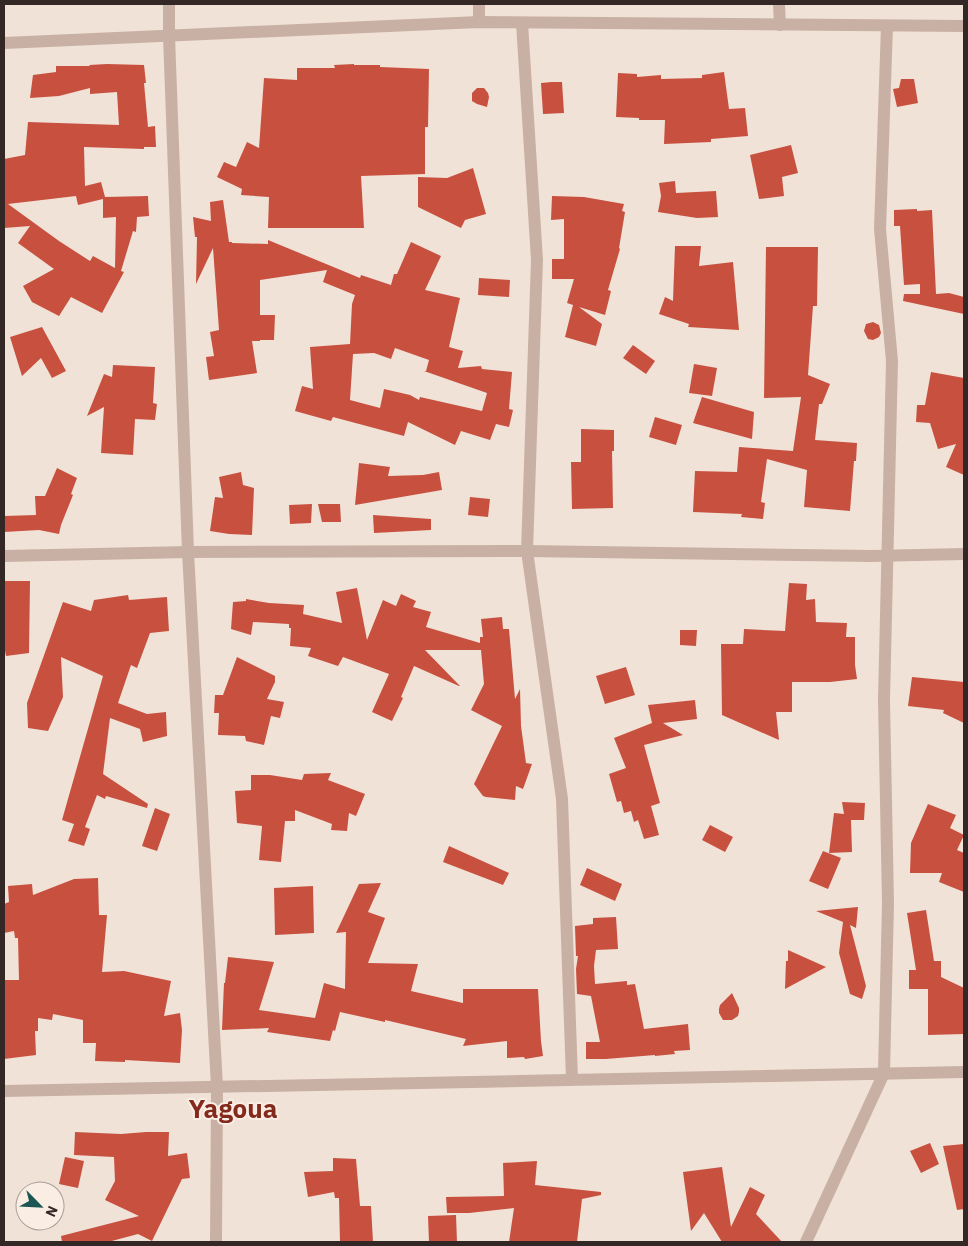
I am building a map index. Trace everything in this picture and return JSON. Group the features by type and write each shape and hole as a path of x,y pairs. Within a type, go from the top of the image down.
{"street":[{"path":"169,4 188,552 216,1087 216,1242"},
{"path":"479,4 479,22"},
{"path":"779,4 780,25"},
{"path":"4,44 479,22 964,26"},
{"path":"522,23 537,260 527,551 562,799 572,1079"},
{"path":"806,1242 884,1073 888,903 884,700 892,361 880,229 887,26"},
{"path":"4,556 188,552 527,551 888,556 964,554"},
{"path":"4,1091 964,1072"}],"building":[{"path":"354,64 429,69 428,127 425,127 425,174 361,176 364,228 268,228 269,197 241,195 242,189 217,177 224,162 236,167 247,142 259,148 264,78 297,80 297,68 335,68 334,65"},
{"path":"144,65 148,127 155,126 156,147 144,147 144,149 84,147 85,186 101,182 105,197 148,196 149,216 137,217 136,232 133,231 121,271 124,272 102,313 71,297 59,316 32,302 23,286 54,269 18,243 30,226 4,228 4,159 25,155 28,122 119,125 117,92 90,94 90,88 59,96 30,98 33,75 56,72 56,66","holes":["76,196 78,205 103,199 103,218 116,217 115,268 93,256 90,261 8,204"]},
{"path":"724,72 729,109 745,108 748,136 711,139 711,142 664,144 665,120 639,120 639,118 616,117 618,73 637,74 637,77 661,75 661,79 702,78 702,75"},
{"path":"901,79 914,79 918,103 897,107 893,89 899,88"},
{"path":"562,82 564,113 543,114 541,83"},
{"path":"477,88 484,88 488,93 487,107 472,101 472,93"},
{"path":"791,145 798,173 782,177 784,196 759,199 750,155"},
{"path":"473,168 486,214 465,220 461,228 418,207 418,177 447,178"},
{"path":"675,181 676,193 716,191 718,217 697,218 658,212 661,196 659,183"},
{"path":"552,196 584,197 624,204 622,211 625,212 620,249 608,290 611,291 605,315 579,307 602,324 596,346 565,337 573,305 567,303 574,279 552,279 552,259 564,259 564,219 551,220"},
{"path":"223,200 229,242 268,244 268,240 360,278 361,275 391,285 394,274 397,274 411,242 441,256 425,290 460,298 449,347 463,351 458,368 481,366 482,369 512,372 509,409 513,410 509,427 496,424 490,440 461,431 455,445 408,422 404,436 333,417 331,421 295,411 302,386 313,389 310,347 350,344 352,304 355,295 323,282 327,270 260,280 260,315 275,315 274,340 252,341 257,373 209,380 206,357 214,356 210,332 219,330 213,248 196,284 197,237 195,237 193,217 211,221 210,202","holes":["395,348 429,360 426,371 424,371 487,393 482,411 420,397 419,400 410,395 384,389 380,408 350,400 353,354 374,353 391,359"]},
{"path":"917,209 917,211 932,210 936,294 949,293 964,297 964,314 903,301 904,294 920,294 920,284 904,285 900,226 894,226 894,210"},
{"path":"675,246 701,246 699,266 733,262 739,330 688,327 689,324 659,314 665,297 673,301"},
{"path":"766,247 818,247 817,306 813,306 808,375 830,384 822,404 819,404 815,440 857,443 850,511 804,507 807,470 767,459 761,502 765,503 763,519 741,517 742,514 693,512 695,471 737,472 739,447 793,451 801,397 764,398"},
{"path":"479,278 510,280 509,297 478,295"},
{"path":"873,322 879,325 881,333 879,337 873,340 868,339 864,331 866,324"},
{"path":"42,327 66,371 52,378 41,358 22,376 10,337"},
{"path":"633,345 655,361 646,374 623,358"},
{"path":"694,364 717,368 712,396 689,393"},
{"path":"113,365 155,367 153,403 157,404 155,420 135,419 133,455 101,453 104,407 87,416 104,374 112,377"},
{"path":"931,372 964,378 964,475 946,467 956,444 938,449 930,423 916,422 917,405 925,405"},
{"path":"702,397 754,412 752,439 693,423"},
{"path":"655,417 682,425 676,445 649,437"},
{"path":"581,429 614,430 614,451 612,451 613,508 572,509 571,462 581,462"},
{"path":"359,463 390,467 388,476 423,475 439,472 442,490 355,505"},
{"path":"57,468 77,478 59,534 39,530 4,532 4,516 36,515 35,496 45,496"},
{"path":"241,472 243,485 254,488 252,535 210,531 215,497 223,498 219,477"},
{"path":"470,497 490,499 488,517 468,515"},
{"path":"312,504 311,523 290,524 289,505"},
{"path":"318,504 340,504 341,522 322,522"},
{"path":"373,515 431,519 431,530 374,533"},
{"path":"4,581 30,581 29,653 6,656 4,645"},
{"path":"789,583 807,584 806,600 815,599 816,622 847,623 846,637 855,637 857,679 830,682 792,682 792,712 776,712 779,740 722,715 721,644 743,644 744,629 785,631"},
{"path":"357,588 367,640 383,600 396,606 401,594 416,601 413,607 431,612 426,627 480,643 480,637 483,637 481,619 502,617 503,629 509,629 515,699 520,689 521,726 526,763 532,764 523,789 516,786 515,800 483,796 474,784 502,726 471,710 484,684 481,650 425,650 460,686 414,666 401,697 403,698 392,721 372,712 389,674 343,657 338,666 308,656 311,648 290,646 291,628 289,628 289,624 253,622 251,635 231,629 233,602 246,601 246,599 269,603 304,605 303,614 342,623 336,592"},
{"path":"128,595 129,600 167,597 169,631 150,633 137,668 131,665 118,703 147,714 166,712 167,736 143,742 140,729 110,718 103,774 148,804 147,808 106,796 105,799 97,795 85,827 90,829 84,846 68,841 74,824 62,820 103,676 61,657 63,697 48,731 28,728 27,703 63,602 91,611 94,600"},
{"path":"680,630 697,630 696,646 680,645"},
{"path":"237,657 275,676 275,682 267,699 284,702 280,718 271,716 264,745 246,741 245,736 218,735 219,713 214,713 215,695 223,695"},
{"path":"626,667 635,695 605,704 596,676"},
{"path":"912,677 964,682 964,723 943,713 944,710 908,706"},
{"path":"695,700 697,719 663,723 683,735 644,745 660,803 651,806 659,835 644,839 638,820 634,822 631,811 624,813 621,801 617,802 609,774 626,768 614,738 652,723 648,705"},
{"path":"331,773 328,780 365,794 356,816 349,813 347,831 331,830 332,824 295,810 295,821 285,821 281,862 259,860 262,826 237,823 235,791 251,790 251,775 270,775 302,780 304,774"},
{"path":"842,802 865,803 864,820 851,820 852,852 829,853 834,813 844,814"},
{"path":"928,804 956,815 950,828 964,835 957,850 964,853 964,892 939,882 942,873 910,873 911,843"},
{"path":"155,808 170,814 157,851 142,846"},
{"path":"710,825 733,837 725,852 702,840"},
{"path":"449,846 509,873 503,885 443,862"},
{"path":"823,851 841,858 828,889 809,881"},
{"path":"587,868 622,884 615,901 580,885"},
{"path":"98,878 99,915 107,915 102,972 124,971 171,981 164,1016 180,1013 182,1030 180,1063 125,1060 125,1062 95,1061 96,1043 83,1043 83,1020 53,1014 52,1020 38,1018 38,1031 35,1031 36,1055 4,1059 4,980 19,980 18,938 15,938 14,931 4,933 4,904 9,902 8,886 32,884 33,895 74,879"},
{"path":"381,883 368,912 385,918 368,963 418,964 411,991 463,1003 463,989 538,989 543,1056 525,1059 524,1057 507,1058 507,1041 463,1046 466,1039 385,1020 385,1022 340,1012 330,1041 267,1032 269,1028 222,1030 224,983 228,957 274,962 259,1010 315,1018 324,983 345,989 346,932 336,933 359,884"},
{"path":"313,886 314,933 275,935 274,888"},
{"path":"858,907 856,928 850,925 866,986 862,999 850,994 839,953 843,922 816,911"},
{"path":"926,910 934,961 941,961 941,977 964,988 964,1034 928,1035 928,989 909,989 909,970 916,970 907,913"},
{"path":"616,917 618,949 596,950 594,966 595,984 627,981 627,985 635,984 644,1029 688,1024 690,1050 674,1051 675,1054 655,1056 586,1059 586,1042 600,1042 591,996 577,994 576,969 578,956 576,956 575,926 593,924 593,918"},
{"path":"788,950 826,967 785,989"},
{"path":"732,993 739,1008 738,1016 732,1020 723,1020 719,1013 720,1005"},
{"path":"75,1132 121,1134 169,1132 168,1156 187,1153 190,1178 182,1179 152,1241 138,1234 108,1242 62,1242 61,1236 139,1216 105,1200 115,1181 114,1157 74,1155"},
{"path":"930,1143 939,1164 921,1173 910,1151"},
{"path":"964,1144 964,1209 957,1210 943,1146"},
{"path":"65,1157 84,1161 78,1188 65,1185 65,1181 60,1181"},
{"path":"333,1158 356,1159 360,1206 371,1206 373,1242 340,1242 339,1198 335,1198 334,1192 308,1197 304,1172 333,1171"},
{"path":"537,1161 535,1185 601,1192 601,1195 582,1199 577,1242 509,1242 514,1208 469,1213 447,1213 446,1197 504,1196 503,1163"},
{"path":"722,1167 731,1227 750,1187 765,1195 756,1214 782,1242 722,1242 704,1213 691,1231 683,1172"},
{"path":"456,1215 457,1242 429,1242 428,1216"}],"district":[{"name":"Yagoua","path":"233,1109"}]}
